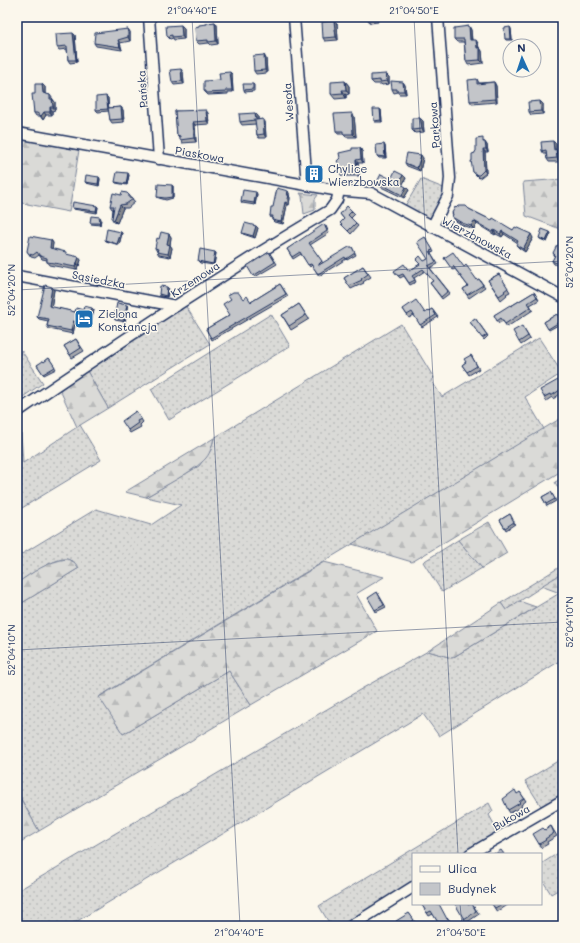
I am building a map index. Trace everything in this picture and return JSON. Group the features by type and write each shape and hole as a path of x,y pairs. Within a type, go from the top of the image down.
{"street":[{"name":"Pańska","path":"149,17 159,159"},
{"name":"Wesoła","path":"294,17 307,185"},
{"name":"Parkowa","path":"432,227 448,196 450,178 438,17"},
{"name":"Piaskowa","path":"17,133 307,185 371,193 380,197"},
{"name":"Krzemowa","path":"17,412 176,306 257,254 330,210 335,205 338,190"},
{"name":"Wierzbnowska","path":"380,197 432,227 563,297"},
{"name":"Sąsiedzka","path":"17,276 176,306"},
{"path":"151,301 159,317"},
{"name":"Bukowa","path":"472,853 563,800"},
{"path":"351,926 412,888"}],"green space":[{"path":"17,138 79,150 69,212 17,202"},
{"path":"421,179 446,189 430,219 405,206"},
{"path":"563,179 563,230 526,216 523,182"},
{"path":"300,193 318,195 315,199 315,210 304,214 302,196"},
{"path":"185,305 210,344 108,408 87,371"},
{"path":"271,314 290,346 169,420 151,389"},
{"path":"401,324 434,378 431,380 442,397 539,338 562,373 525,397 544,429 100,696 123,734 229,671 251,705 39,831 20,797 17,798 17,606 79,568 70,560 61,559 41,568 17,583 17,557 96,509 151,525 181,505 146,497 199,466 211,450 214,438"},
{"path":"21,350 43,383 17,401 17,372"},
{"path":"87,371 108,408 77,427 60,390"},
{"path":"20,416 23,463 80,425 101,460 17,511 17,418"},
{"path":"563,417 563,470 412,562 352,544"},
{"path":"214,438 206,458 178,479 146,497 125,492"},
{"path":"563,478 563,497 555,482"},
{"path":"489,522 507,553 482,568 458,540"},
{"path":"458,540 482,568 442,592 423,562"},
{"path":"67,559 74,562 79,568 17,606 17,583 53,562"},
{"path":"324,562 384,577 356,594 377,631 251,705 229,671 123,734 99,697"},
{"path":"563,565 563,573 506,610 501,603"},
{"path":"563,573 563,591 560,593 541,586"},
{"path":"563,591 563,659 439,736 423,714 69,926 17,926 17,891 428,651 452,658"},
{"path":"519,601 536,607 452,658 428,651 501,603 506,610"},
{"path":"561,759 563,762 563,793 541,806 525,781"},
{"path":"19,796 39,831 17,844 17,798"},
{"path":"489,803 493,811 489,815 499,833 466,853 412,853 412,885 343,926 331,926 319,906"},
{"path":"563,850 563,887 551,894 542,880 542,863"}],"building":[{"path":"113,17 128,17 113,19"},
{"path":"368,17 375,17 375,19 368,19"},
{"path":"334,21 336,37 323,38 322,22"},
{"path":"215,22 216,41 196,41 195,27"},
{"path":"181,25 182,36 167,36 166,26"},
{"path":"469,26 470,40 476,40 477,48 480,48 480,60 466,61 464,39 454,39 454,28"},
{"path":"510,27 511,38 505,38 504,28"},
{"path":"128,29 128,37 118,40 120,47 94,43 95,33"},
{"path":"73,33 76,60 68,60 67,46 57,47 56,34"},
{"path":"264,55 265,70 254,71 253,56"},
{"path":"181,69 182,81 172,82 170,70"},
{"path":"230,72 232,90 226,90 226,92 206,93 206,91 204,91 204,81 220,80 219,73"},
{"path":"386,74 387,81 371,81 371,75"},
{"path":"477,79 477,84 494,82 495,99 470,101 468,80"},
{"path":"345,81 346,90 342,90 343,93 331,94 331,82"},
{"path":"391,81 403,82 404,91 392,89"},
{"path":"35,84 42,84 43,93 50,95 50,99 52,99 53,107 50,107 50,112 44,112 41,116 34,113 32,94 35,94"},
{"path":"243,84 253,84 253,89 244,90"},
{"path":"106,96 108,109 96,110 96,97"},
{"path":"540,101 541,111 529,112 528,102"},
{"path":"121,107 122,119 110,120 108,108"},
{"path":"373,109 380,109 381,120 374,121"},
{"path":"206,110 207,121 193,122 194,138 180,140 180,136 177,135 175,111"},
{"path":"255,113 256,120 263,119 264,134 257,135 255,120 240,122 239,114"},
{"path":"352,113 353,134 343,134 343,131 336,131 334,114"},
{"path":"412,118 420,118 422,129 412,130"},
{"path":"483,138 486,149 483,149 484,170 477,175 473,172 471,161 472,154 476,151 476,139"},
{"path":"553,141 557,158 547,159 546,150 542,151 541,142"},
{"path":"384,144 385,157 377,156 376,145"},
{"path":"352,148 360,148 361,159 356,160 357,173 340,173 340,166 337,161 340,158 339,153 352,150"},
{"path":"407,153 421,155 417,168 405,163"},
{"path":"395,171 403,175 399,183 406,187 402,195 377,182 381,174 391,179"},
{"path":"117,172 128,173 126,184 115,182"},
{"path":"86,175 99,177 98,184 85,182"},
{"path":"158,184 172,185 172,197 157,197"},
{"path":"277,188 288,191 287,195 289,195 287,203 285,202 281,222 272,220 273,216 270,216 271,207 273,207"},
{"path":"243,190 256,192 254,203 241,201"},
{"path":"122,192 127,193 129,198 133,199 126,204 120,205 114,220 112,219 114,206 110,206 113,193 121,195"},
{"path":"73,202 97,206 96,211 72,208"},
{"path":"347,206 352,211 348,215 356,223 348,231 340,223 344,219 340,214"},
{"path":"458,206 466,206 485,217 492,220 493,218 513,230 515,227 531,234 523,249 516,245 518,241 502,231 500,234 494,230 493,232 474,221 471,226 452,217 455,207 456,208"},
{"path":"91,216 100,217 99,223 90,223"},
{"path":"245,223 256,226 253,236 242,233"},
{"path":"324,224 327,231 309,243 322,261 319,265 349,247 352,247 355,253 346,259 345,257 318,274 311,264 308,265 300,252 292,257 287,249"},
{"path":"107,229 121,232 117,244 105,240"},
{"path":"542,229 550,232 546,241 539,238"},
{"path":"161,232 169,234 167,244 170,245 168,254 157,252 158,249 155,248 157,238 159,239"},
{"path":"30,236 51,240 50,248 79,257 75,267 47,262 47,258 40,256 37,252 33,255 29,254 27,251"},
{"path":"425,237 433,250 430,251 436,262 428,266 448,291 441,297 430,283 433,281 423,269 412,276 415,280 409,283 403,274 398,276 394,271 404,264 409,271 420,264 416,260 420,256 424,261 428,259 417,242"},
{"path":"557,245 563,248 562,265 552,261 555,255 553,253"},
{"path":"200,249 215,252 213,264 198,261"},
{"path":"269,252 275,262 253,276 247,266"},
{"path":"453,252 464,267 466,265 477,280 479,279 483,285 467,295 463,289 468,286 453,266 451,268 444,258"},
{"path":"363,266 368,274 361,279 362,280 349,286 344,278"},
{"path":"499,274 508,288 499,296 488,280"},
{"path":"280,284 286,294 211,338 206,329 230,315 223,304 231,299 228,295 233,292 238,292 243,299 247,296 251,302"},
{"path":"45,285 52,287 49,306 75,312 76,308 83,310 84,306 92,308 88,324 73,321 71,331 47,326 49,319 37,317"},
{"path":"160,286 167,287 166,296 159,294"},
{"path":"534,292 537,297 528,303 531,307 505,324 501,318 497,321 494,315"},
{"path":"416,300 425,313 432,309 436,315 420,325 412,312 407,315 403,309"},
{"path":"117,303 127,305 124,320 114,318"},
{"path":"299,304 306,315 289,326 282,315"},
{"path":"557,314 561,321 548,329 544,322"},
{"path":"475,318 487,335 482,338 470,322"},
{"path":"522,326 528,336 519,342 513,331"},
{"path":"76,339 81,348 70,355 64,346"},
{"path":"471,355 477,366 467,372 462,365 466,362 464,359"},
{"path":"49,358 55,367 43,374 37,365"},
{"path":"558,380 563,388 551,396 550,394 544,397 540,390"},
{"path":"136,411 141,419 128,430 122,421"},
{"path":"551,492 555,499 546,504 542,497"},
{"path":"510,514 514,522 505,528 500,520"},
{"path":"377,592 384,605 375,610 368,598"},
{"path":"515,790 517,794 520,792 524,798 519,802 520,803 508,810 503,799"},
{"path":"551,826 554,833 539,844 533,834 543,828 545,830"},
{"path":"501,850 503,853 496,853"},
{"path":"422,905 440,905 447,919 448,918 453,926 435,926 439,924 431,911 427,913"},
{"path":"456,905 473,905 476,911 464,919"},
{"path":"493,905 500,905 495,908"},
{"path":"409,913 414,920 410,923 412,926 400,926 396,921"}],"place":[{"name":"Chylice Wierzbowska","path":"314,174"},
{"name":"Zielona Konstancja","path":"84,319"}]}
